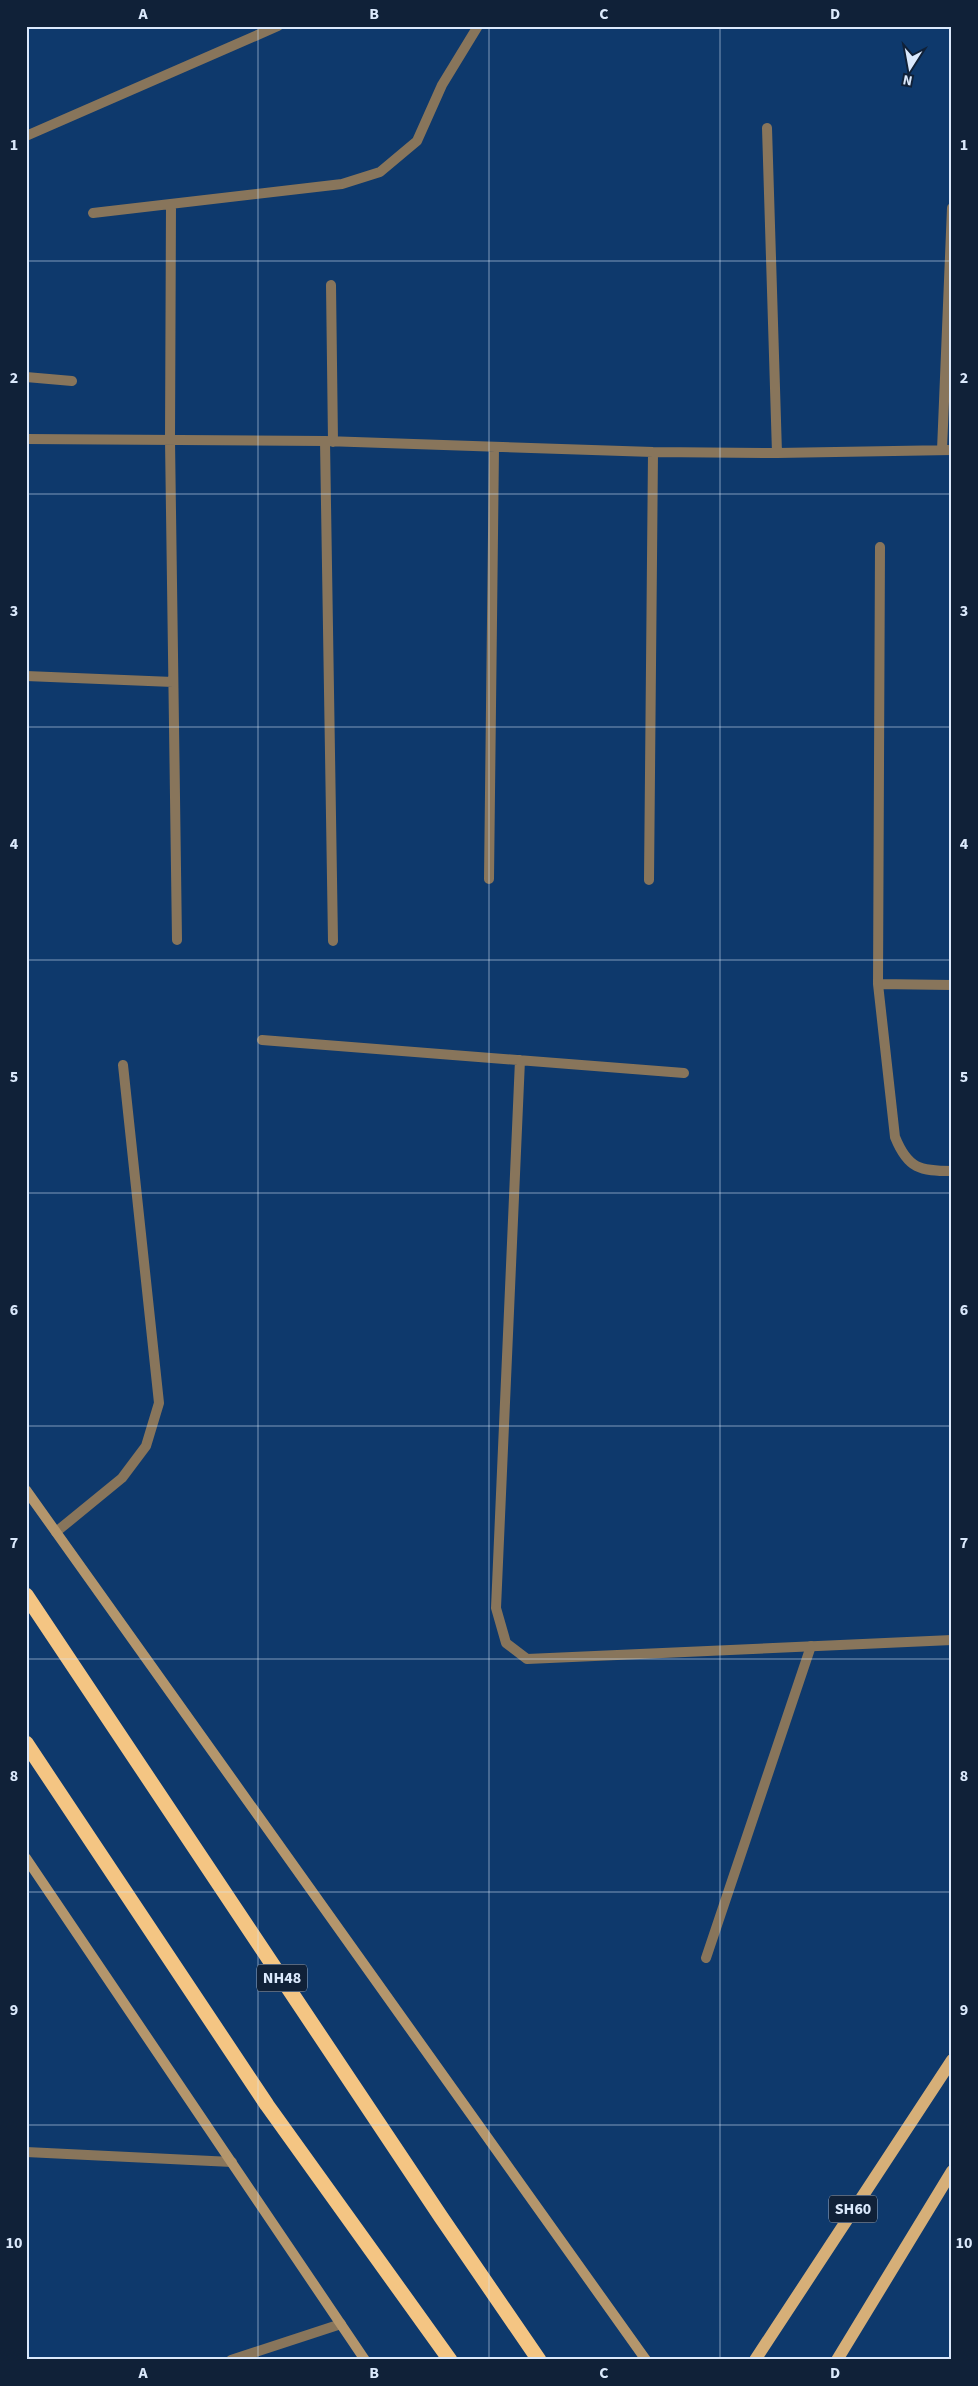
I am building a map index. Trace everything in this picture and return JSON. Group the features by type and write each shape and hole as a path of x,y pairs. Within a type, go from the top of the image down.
{"highway":[{"name":"NH48","path":"26,1595 441,2217 539,2360"},
{"path":"26,1743 267,2105 450,2360"}],"main road":[{"name":"SH60","path":"755,2360 952,2060"},
{"path":"837,2360 952,2171"}],"street":[{"path":"26,136 278,26"},
{"path":"93,213 342,184 380,172 416,141 442,85 478,26"},
{"path":"767,128 777,453"},
{"path":"171,204 170,440 177,940"},
{"path":"26,439 329,441 653,452 777,453 947,450 952,208"},
{"path":"330,285 329,441 333,941"},
{"path":"26,377 72,381"},
{"path":"490,879 494,448"},
{"path":"649,880 653,452"},
{"path":"880,547 878,984 895,1137 901,1153 912,1165 925,1171 952,1171"},
{"path":"26,676 173,682"},
{"path":"878,984 952,985"},
{"path":"262,1040 684,1073"},
{"path":"520,1060 496,1608 506,1642 527,1659 952,1640"},
{"path":"56,1532 122,1478 146,1446 159,1403 123,1065"},
{"path":"26,1490 646,2360"},
{"path":"706,1958 811,1646"},
{"path":"26,1858 365,2360"},
{"path":"26,2152 232,2162"},
{"path":"231,2360 341,2324"}]}
